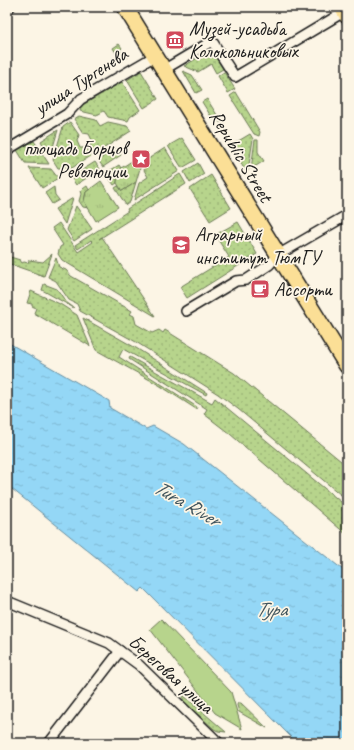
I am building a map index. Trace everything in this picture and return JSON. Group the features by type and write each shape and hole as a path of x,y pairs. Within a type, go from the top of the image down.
{"main road":[{"name":"Republic Street","path":"125,7 155,56 165,69 347,366"}],"street":[{"path":"165,69 212,41 235,78 345,11"},
{"name":"улица Тургенева","path":"7,150 67,114 81,99 155,56"},
{"path":"186,311 236,281 246,280 269,265 278,255 347,215"},
{"name":"Береговая улица","path":"7,601 109,643 120,650 139,665 219,743"},
{"path":"49,743 120,650"}],"green space":[{"path":"119,44 122,48 120,50 123,54 125,52 128,57 121,61 113,48"},
{"path":"211,50 223,69 216,73 211,64 198,72 184,66"},
{"path":"141,71 158,99 144,108 127,80"},
{"path":"183,71 192,75 202,90 196,93"},
{"path":"224,72 235,89 228,93 218,76"},
{"path":"122,82 140,110 130,117 128,121 108,117 104,111 97,115 80,111 81,106"},
{"path":"236,92 260,132 259,136 254,134 230,96"},
{"path":"207,99 222,123 212,118 202,102"},
{"path":"79,116 96,120 100,126 108,122 127,126 131,131 95,154 90,147 92,140 89,134 83,133 74,119"},
{"path":"70,122 79,135 77,141 80,148 87,148 91,156 67,171 65,168 58,168 53,160 63,127"},
{"path":"58,130 51,154 48,154 41,141"},
{"path":"250,134 253,139 248,171 246,172 236,155 235,143"},
{"path":"182,138 196,160 182,168 168,146"},
{"path":"255,140 258,140 258,152 264,161 251,169"},
{"path":"34,141 49,164 25,163 17,150"},
{"path":"116,148 121,155 103,167 98,160"},
{"path":"165,148 179,171 134,200 139,183 148,177 144,170 148,159"},
{"path":"138,157 143,158 136,182 122,191 117,183 118,170"},
{"path":"95,162 100,169 76,185 71,177"},
{"path":"198,163 204,174 190,183 184,172"},
{"path":"119,165 121,168 118,170 117,183 114,185 106,173"},
{"path":"29,168 51,169 58,178 42,188"},
{"path":"180,174 186,184 102,237 155,316 62,260 58,254 60,247 63,245 52,228 59,223 78,252 93,242 91,240 78,249 75,245 128,211 127,209"},
{"path":"211,175 231,208 210,221 190,189"},
{"path":"101,181 118,207 96,221 84,201 86,192"},
{"path":"136,182 130,202 126,205 115,188 118,186 122,191"},
{"path":"87,186 89,190 86,192 84,201 88,208 83,207 79,201 81,194 80,191"},
{"path":"54,187 55,195 59,200 52,204 45,193"},
{"path":"73,198 65,224 55,209"},
{"path":"76,206 92,229 74,241 67,230"},
{"path":"238,222 257,254 187,298 180,287 229,257 215,235"},
{"path":"52,254 44,276 7,263 7,256 20,260 22,263 28,263 29,260 43,262"},
{"path":"56,258 59,267 66,270 71,276 132,311 130,314 134,316 136,324 152,333 159,330 163,333 165,330 234,373 347,466 347,500 218,394 136,342 80,311 77,304 69,300 56,281 48,277"},
{"path":"44,284 57,289 66,302 74,308 42,290"},
{"path":"31,291 60,304 77,315 90,346 34,313 36,308 32,306 32,304 27,303"},
{"path":"83,318 136,348 207,393 206,395 123,349 119,357 197,407 196,409 159,385 96,350"},
{"path":"130,357 212,403 215,398 347,507 347,535 230,434 204,414 207,409 129,359"},
{"path":"161,619 231,692 242,729 215,713 150,629"},
{"path":"183,695 226,732 214,729 183,701"},
{"path":"238,703 241,703 267,728 239,712 237,705"}],"water":[{"name":"Тура","path":"7,342 109,401 110,408 146,429 153,426 184,444 347,573 347,743 297,743 143,588 139,592 12,489 7,487"}],"place":[{"name":"Музей-усадьба Колокольниковых","path":"175,40"},
{"name":"площадь Борцов Революции","path":"141,159"},
{"name":"Аграрный институт ТюмГУ","path":"181,245"},
{"name":"Ассорти","path":"260,289"}],"water label":[{"name":"Tura River","path":"187,503"}]}
